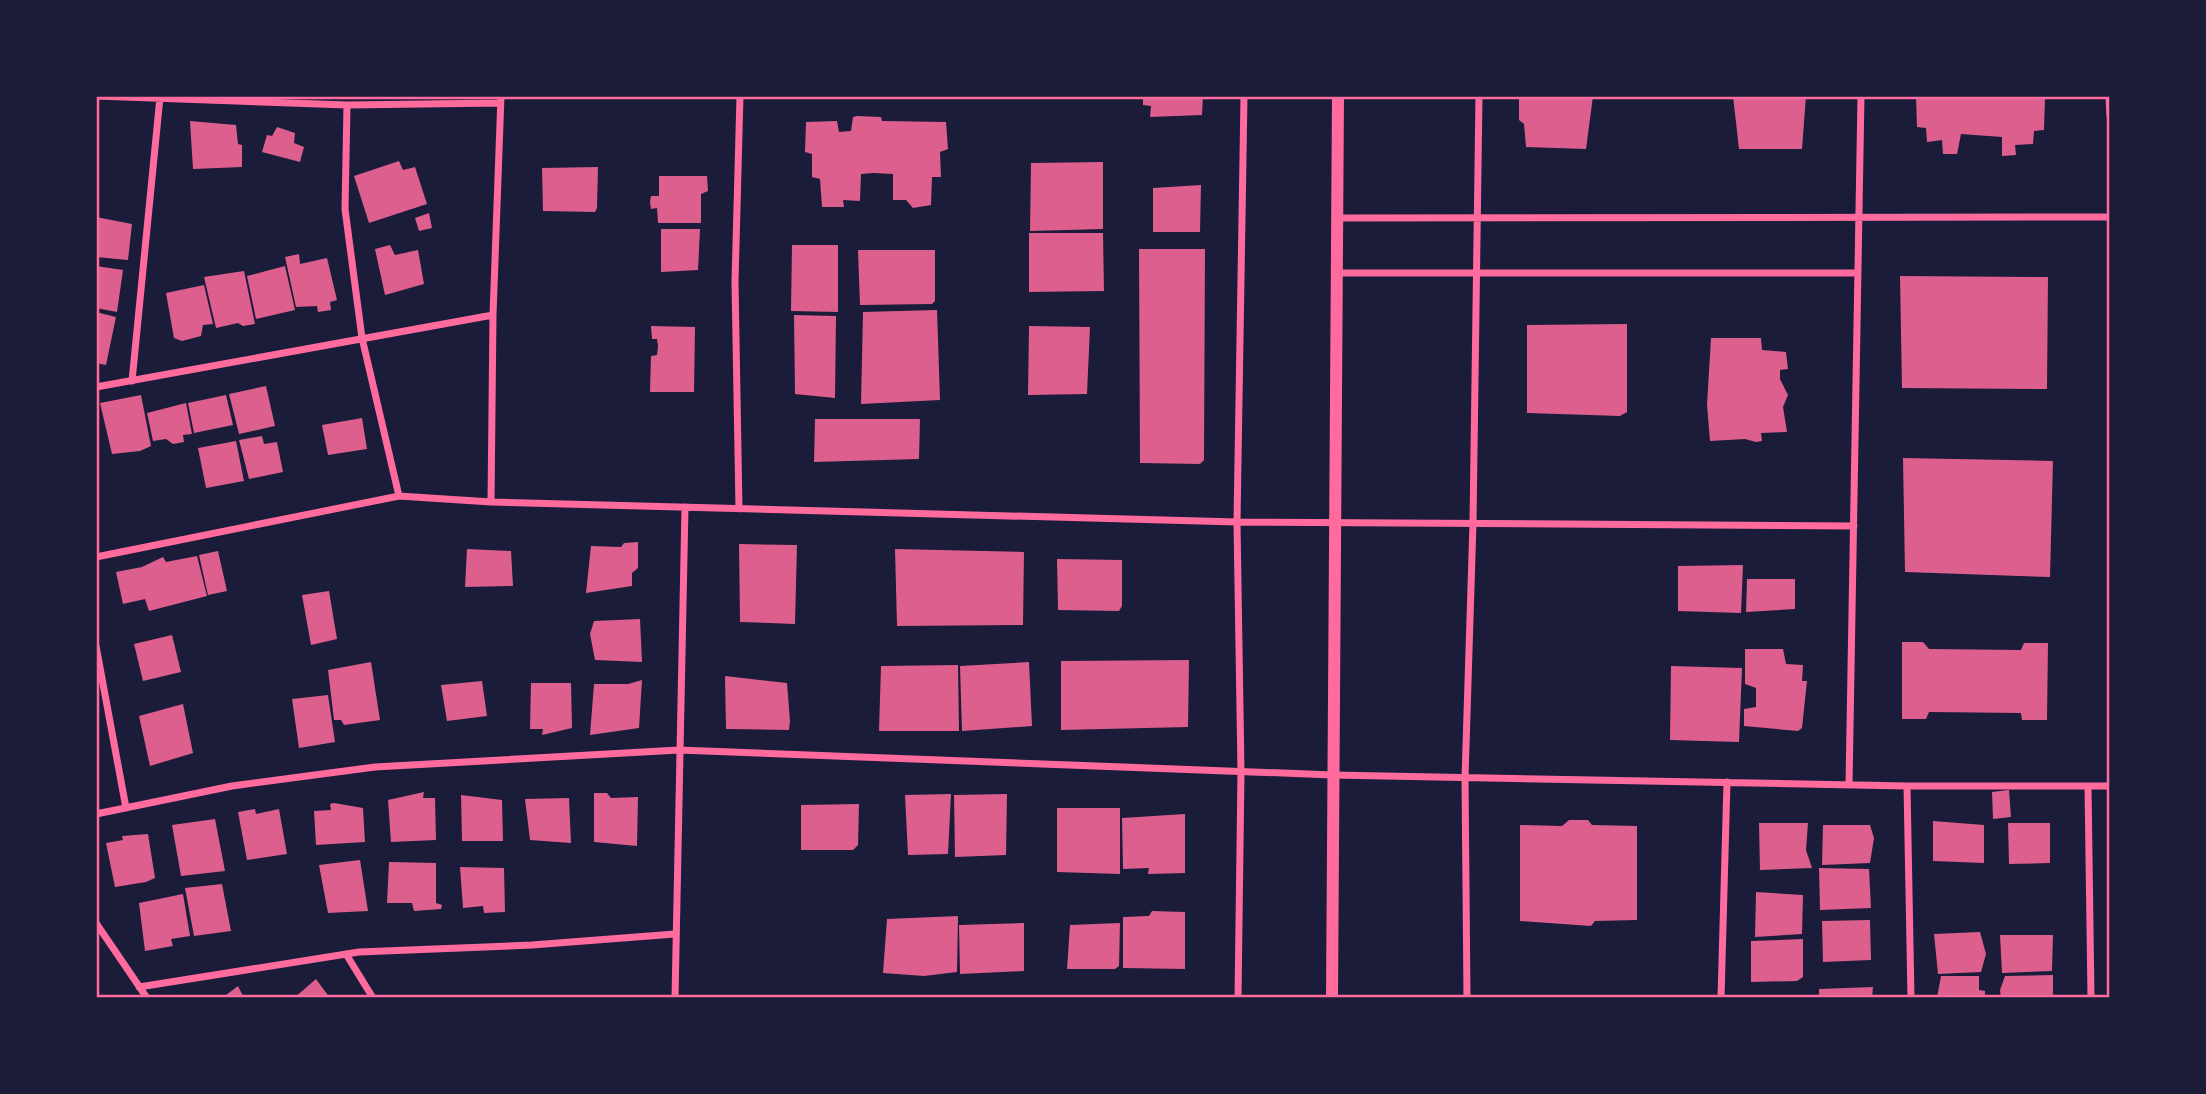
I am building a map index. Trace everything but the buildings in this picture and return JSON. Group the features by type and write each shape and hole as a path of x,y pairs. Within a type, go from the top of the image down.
{"street":[{"path":"96,96 346,105 501,99 493,315 491,502"},
{"path":"739,509 735,282 740,96"},
{"path":"1238,998 1241,772 1237,522 1244,96"},
{"path":"1332,998 1338,96"},
{"path":"1467,998 1465,778 1473,523 1479,96"},
{"path":"1849,785 1861,96"},
{"path":"2109,96 2110,116"},
{"path":"132,381 160,97"},
{"path":"346,105 345,209 362,338 399,496"},
{"path":"1337,218 2110,217"},
{"path":"1337,273 1858,273"},
{"path":"96,387 493,315"},
{"path":"96,557 399,496 491,502 1237,522 1854,526"},
{"path":"675,998 685,507"},
{"path":"96,646 126,808"},
{"path":"96,814 232,786 375,767 679,750 1333,775 1907,786 2110,786"},
{"path":"1721,998 1727,782"},
{"path":"1907,786 1911,998"},
{"path":"2088,786 2091,998"},
{"path":"96,923 147,998"},
{"path":"139,987 346,954 532,945 675,934"},
{"path":"346,954 373,998"}]}
